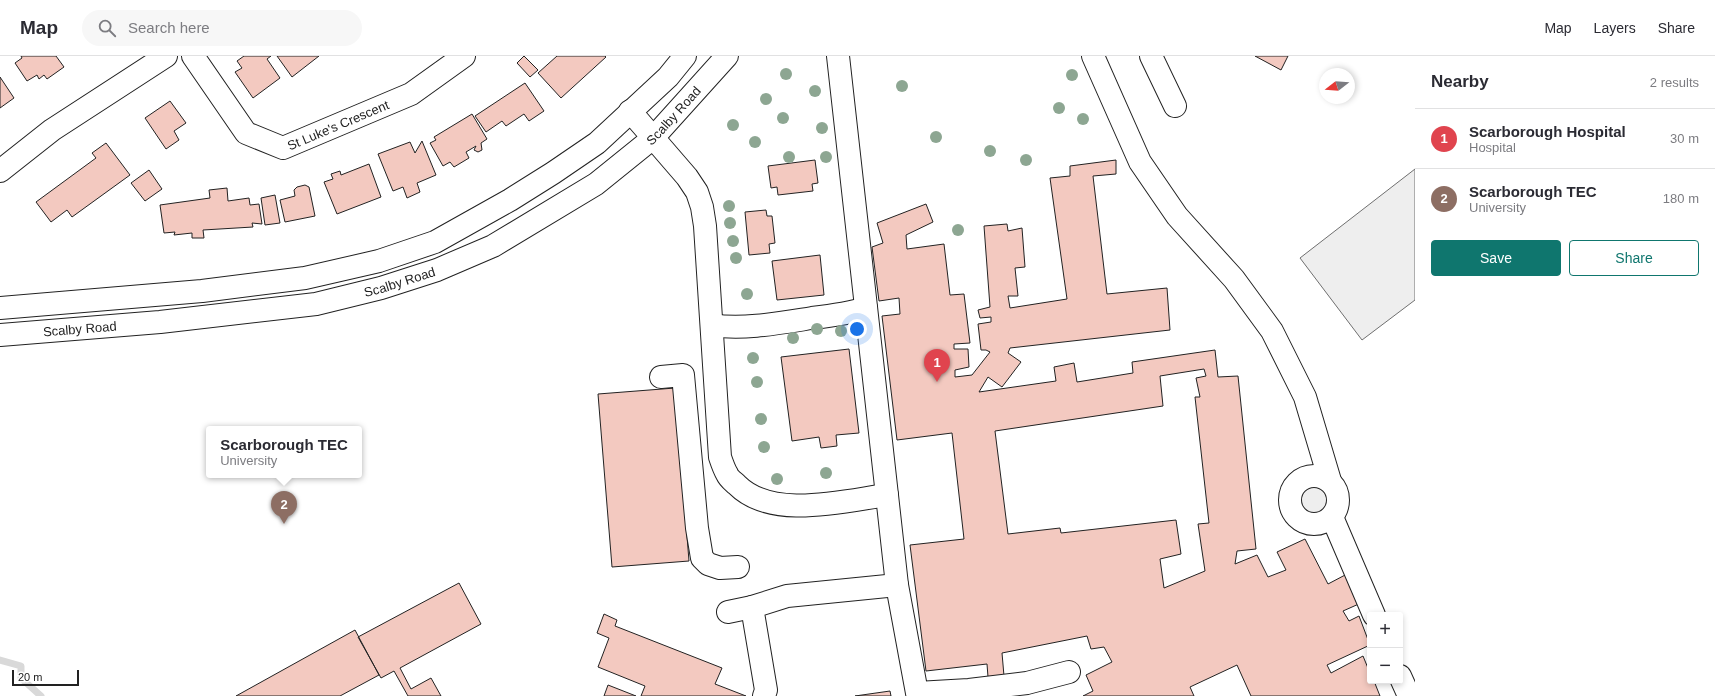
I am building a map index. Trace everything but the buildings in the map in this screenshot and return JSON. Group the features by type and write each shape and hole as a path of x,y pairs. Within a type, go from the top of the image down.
{"main road":[{"path":"0,171 52,130 166,56"},
{"name":"St Luke's Crescent","path":"193,56 246,133 283,148 411,94 464,56"},
{"name":"Scalby Road","path":"0,308 202,291 305,278 379,261 435,242 510,200 554,173 596,143 668,77 684,56"},
{"name":"Scalby Road","path":"0,335 252,312 316,304 381,288 437,270 493,246 596,184 653,138 727,56"},
{"path":"838,56 897,585 917,693 969,690 1027,683 1069,672"},
{"path":"1093,56 1140,162 1177,216 1234,279 1272,331 1305,397 1330,481 1336,490 1338,501 1332,517 1328,521 1314,525 1301,522 1292,511 1289,503 1290,494 1295,485 1304,477 1313,475 1330,481"},
{"path":"1151,56 1175,106"},
{"path":"630,111 687,177 697,192 702,208 705,226 720,457 727,476 744,492 761,501 784,505 816,504 887,495"},
{"path":"712,325 725,327 786,322 853,312 866,308"},
{"path":"662,377 683,375 702,558 708,564 720,568 738,567"},
{"path":"1332,517 1373,612"},
{"path":"728,612 752,607 787,596 897,585"},
{"path":"752,607 766,690 764,696"},
{"path":"1403,683 1409,696"}],"shaded area":[{"path":"1415,169 1415,300 1362,340 1300,258"},
{"path":"1318,481 1327,486 1331,492 1331,506 1327,512 1318,517 1310,517 1301,512 1297,506 1296,495 1301,486 1307,482"}],"waterway":[{"path":"0,660 21,666 21,678 41,696"}],"place":[{"name":"Scarborough Hospital","path":"937,382"},
{"name":"Scarborough TEC","path":"284,524"}]}
